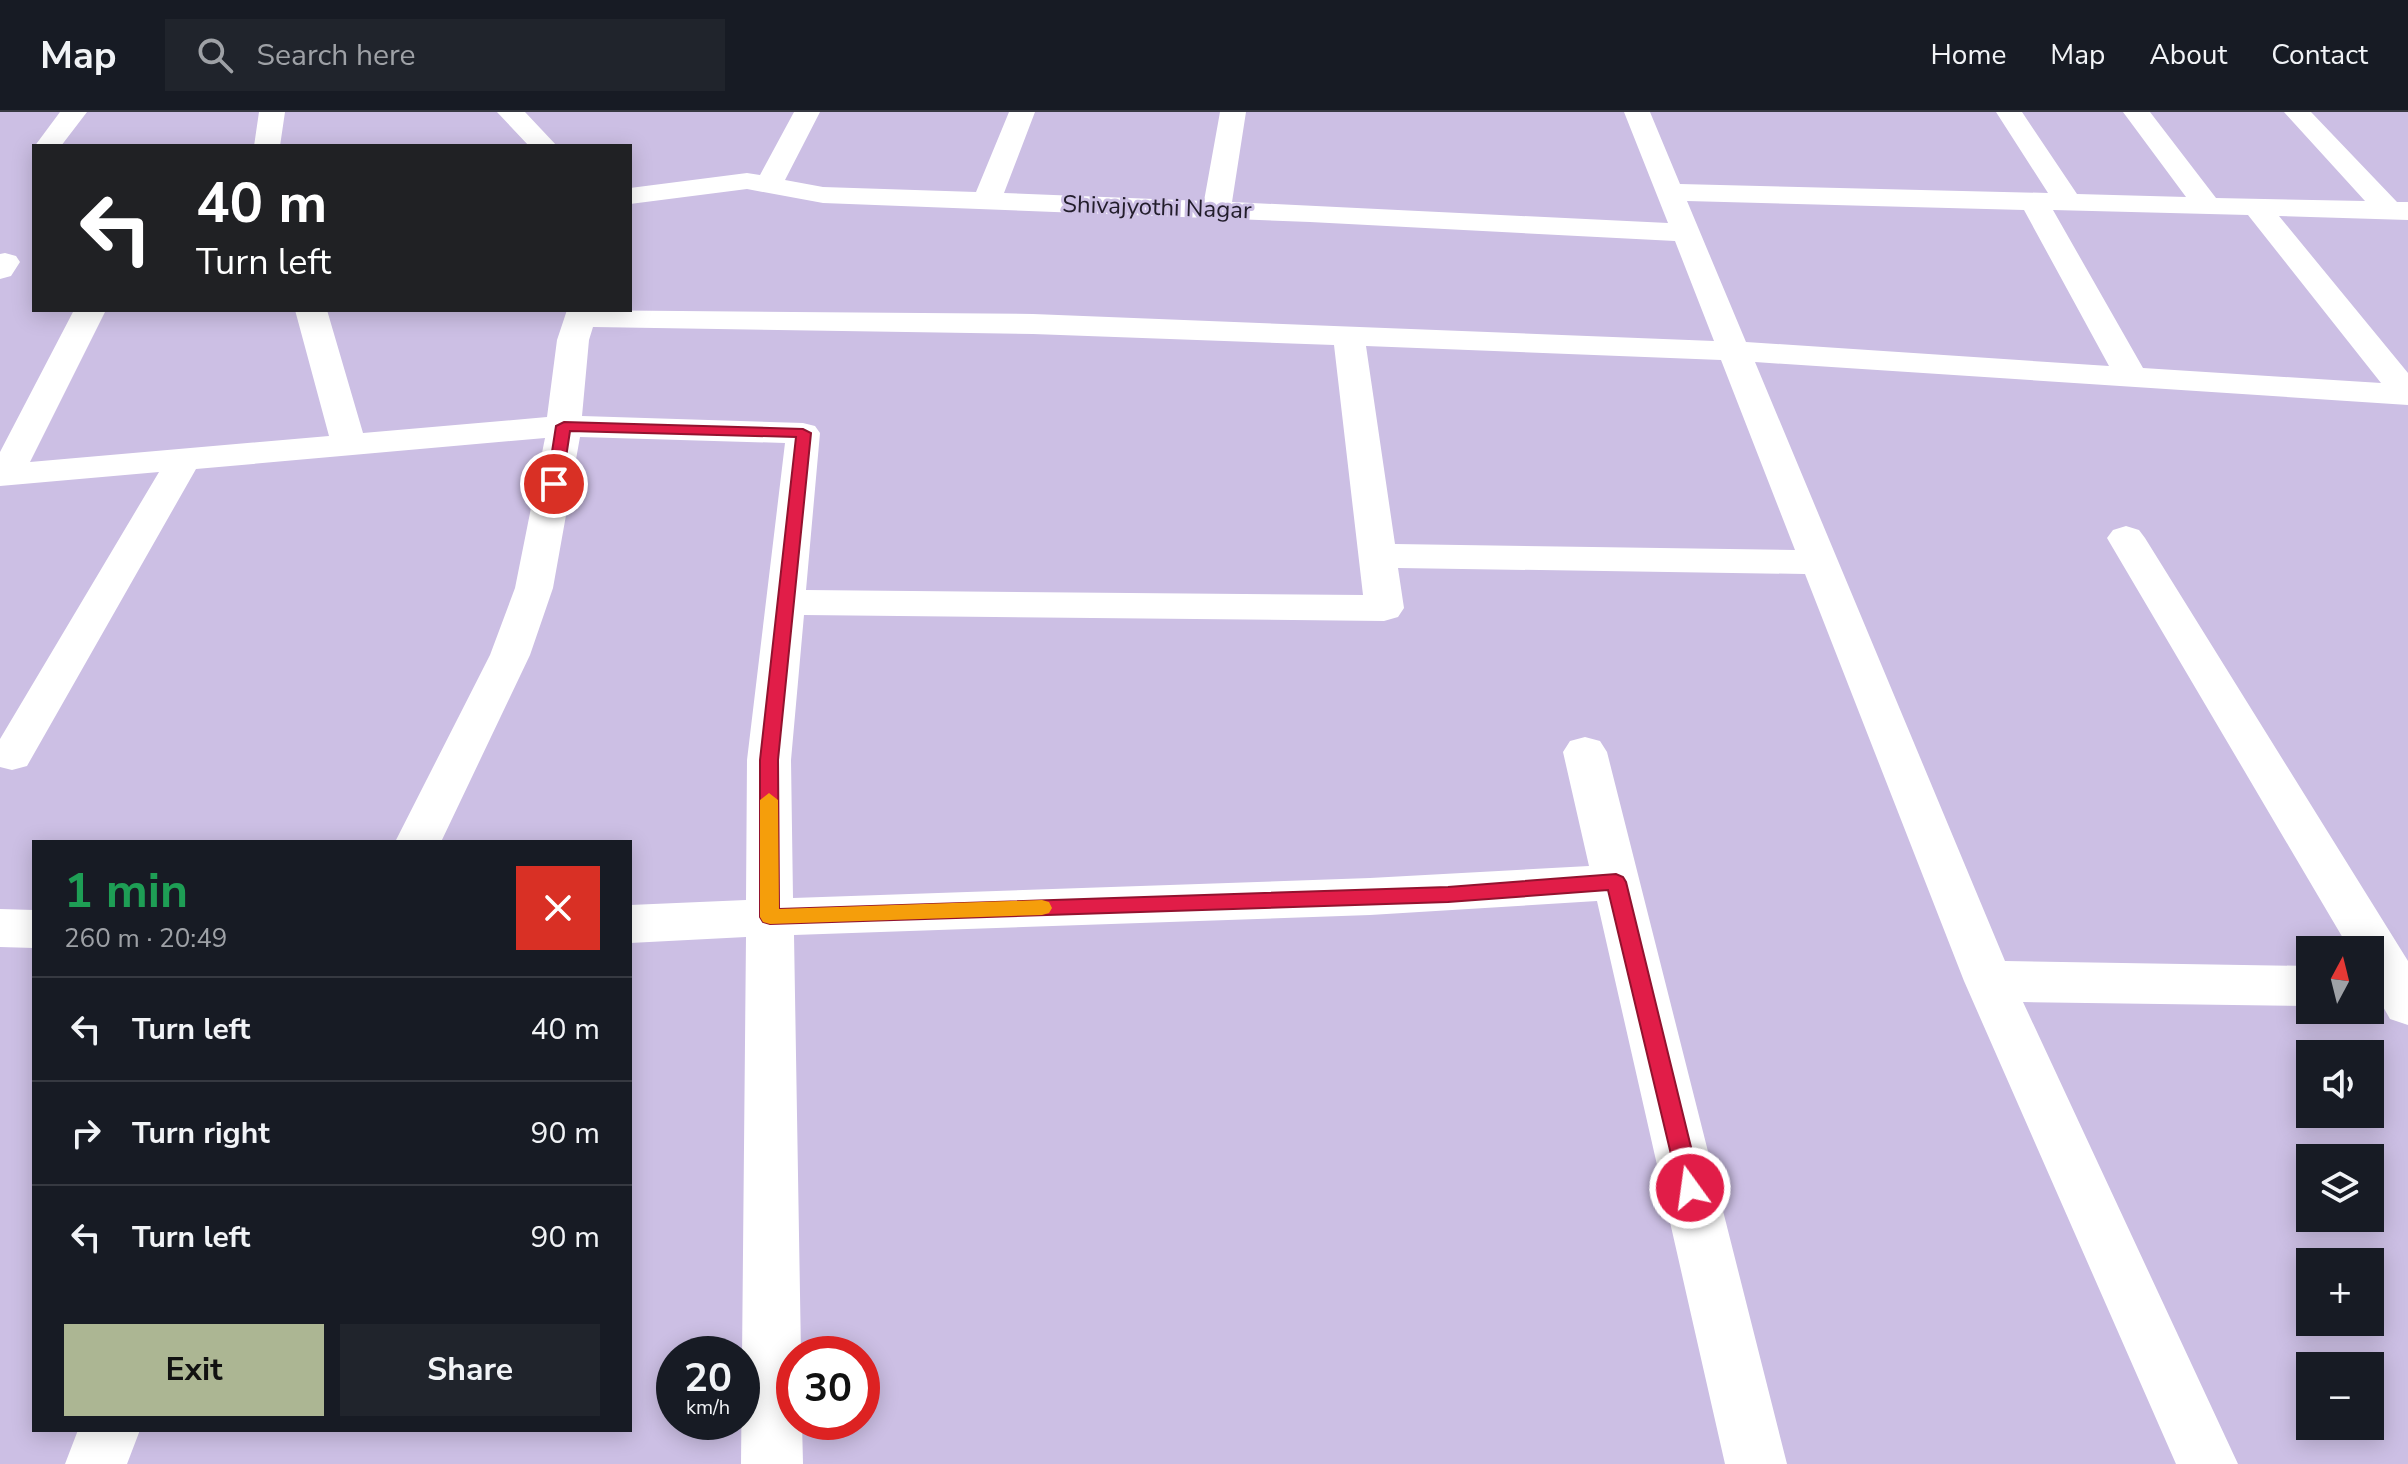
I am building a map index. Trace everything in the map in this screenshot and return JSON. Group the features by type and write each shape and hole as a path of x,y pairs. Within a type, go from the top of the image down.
{"street":[{"path":"49,144 74,112"},
{"path":"267,144 272,112"},
{"path":"510,112 542,144"},
{"path":"768,185 807,112"},
{"path":"987,200 1022,112"},
{"path":"1217,209 1233,112"},
{"path":"1637,112 1989,981 2207,1464"},
{"path":"2009,112 2068,202"},
{"path":"2136,112 2208,206"},
{"path":"2297,112 2399,211"},
{"name":"Shivajyothi Nagar","path":"632,196 747,181 823,195 1217,209 1685,233"},
{"path":"1669,192 2399,211"},
{"path":"2033,201 2132,377"},
{"path":"2256,207 2408,395"},
{"path":"3,475 89,312"},
{"path":"312,312 349,446"},
{"path":"419,840 510,655 534,588 564,426 573,340 582,313 1017,323 1732,351 2408,395"},
{"path":"785,602 1384,608 1349,336"},
{"path":"3,475 564,426 803,433 769,760 772,1464"},
{"path":"12,755 183,461"},
{"path":"2126,538 2396,991"},
{"path":"1377,556 1818,562"},
{"path":"1585,752 1756,1464"},
{"path":"632,924 1448,895 1616,882"},
{"path":"0,928 32,929"},
{"path":"1989,981 2296,986"},
{"path":"96,1464 108,1432"}],"slow traffic":[{"path":"769,800 770,917 1042,908"}],"route":[{"path":"554,484 564,426 803,433 769,760 770,917 1448,895 1616,882 1690,1188"}]}
